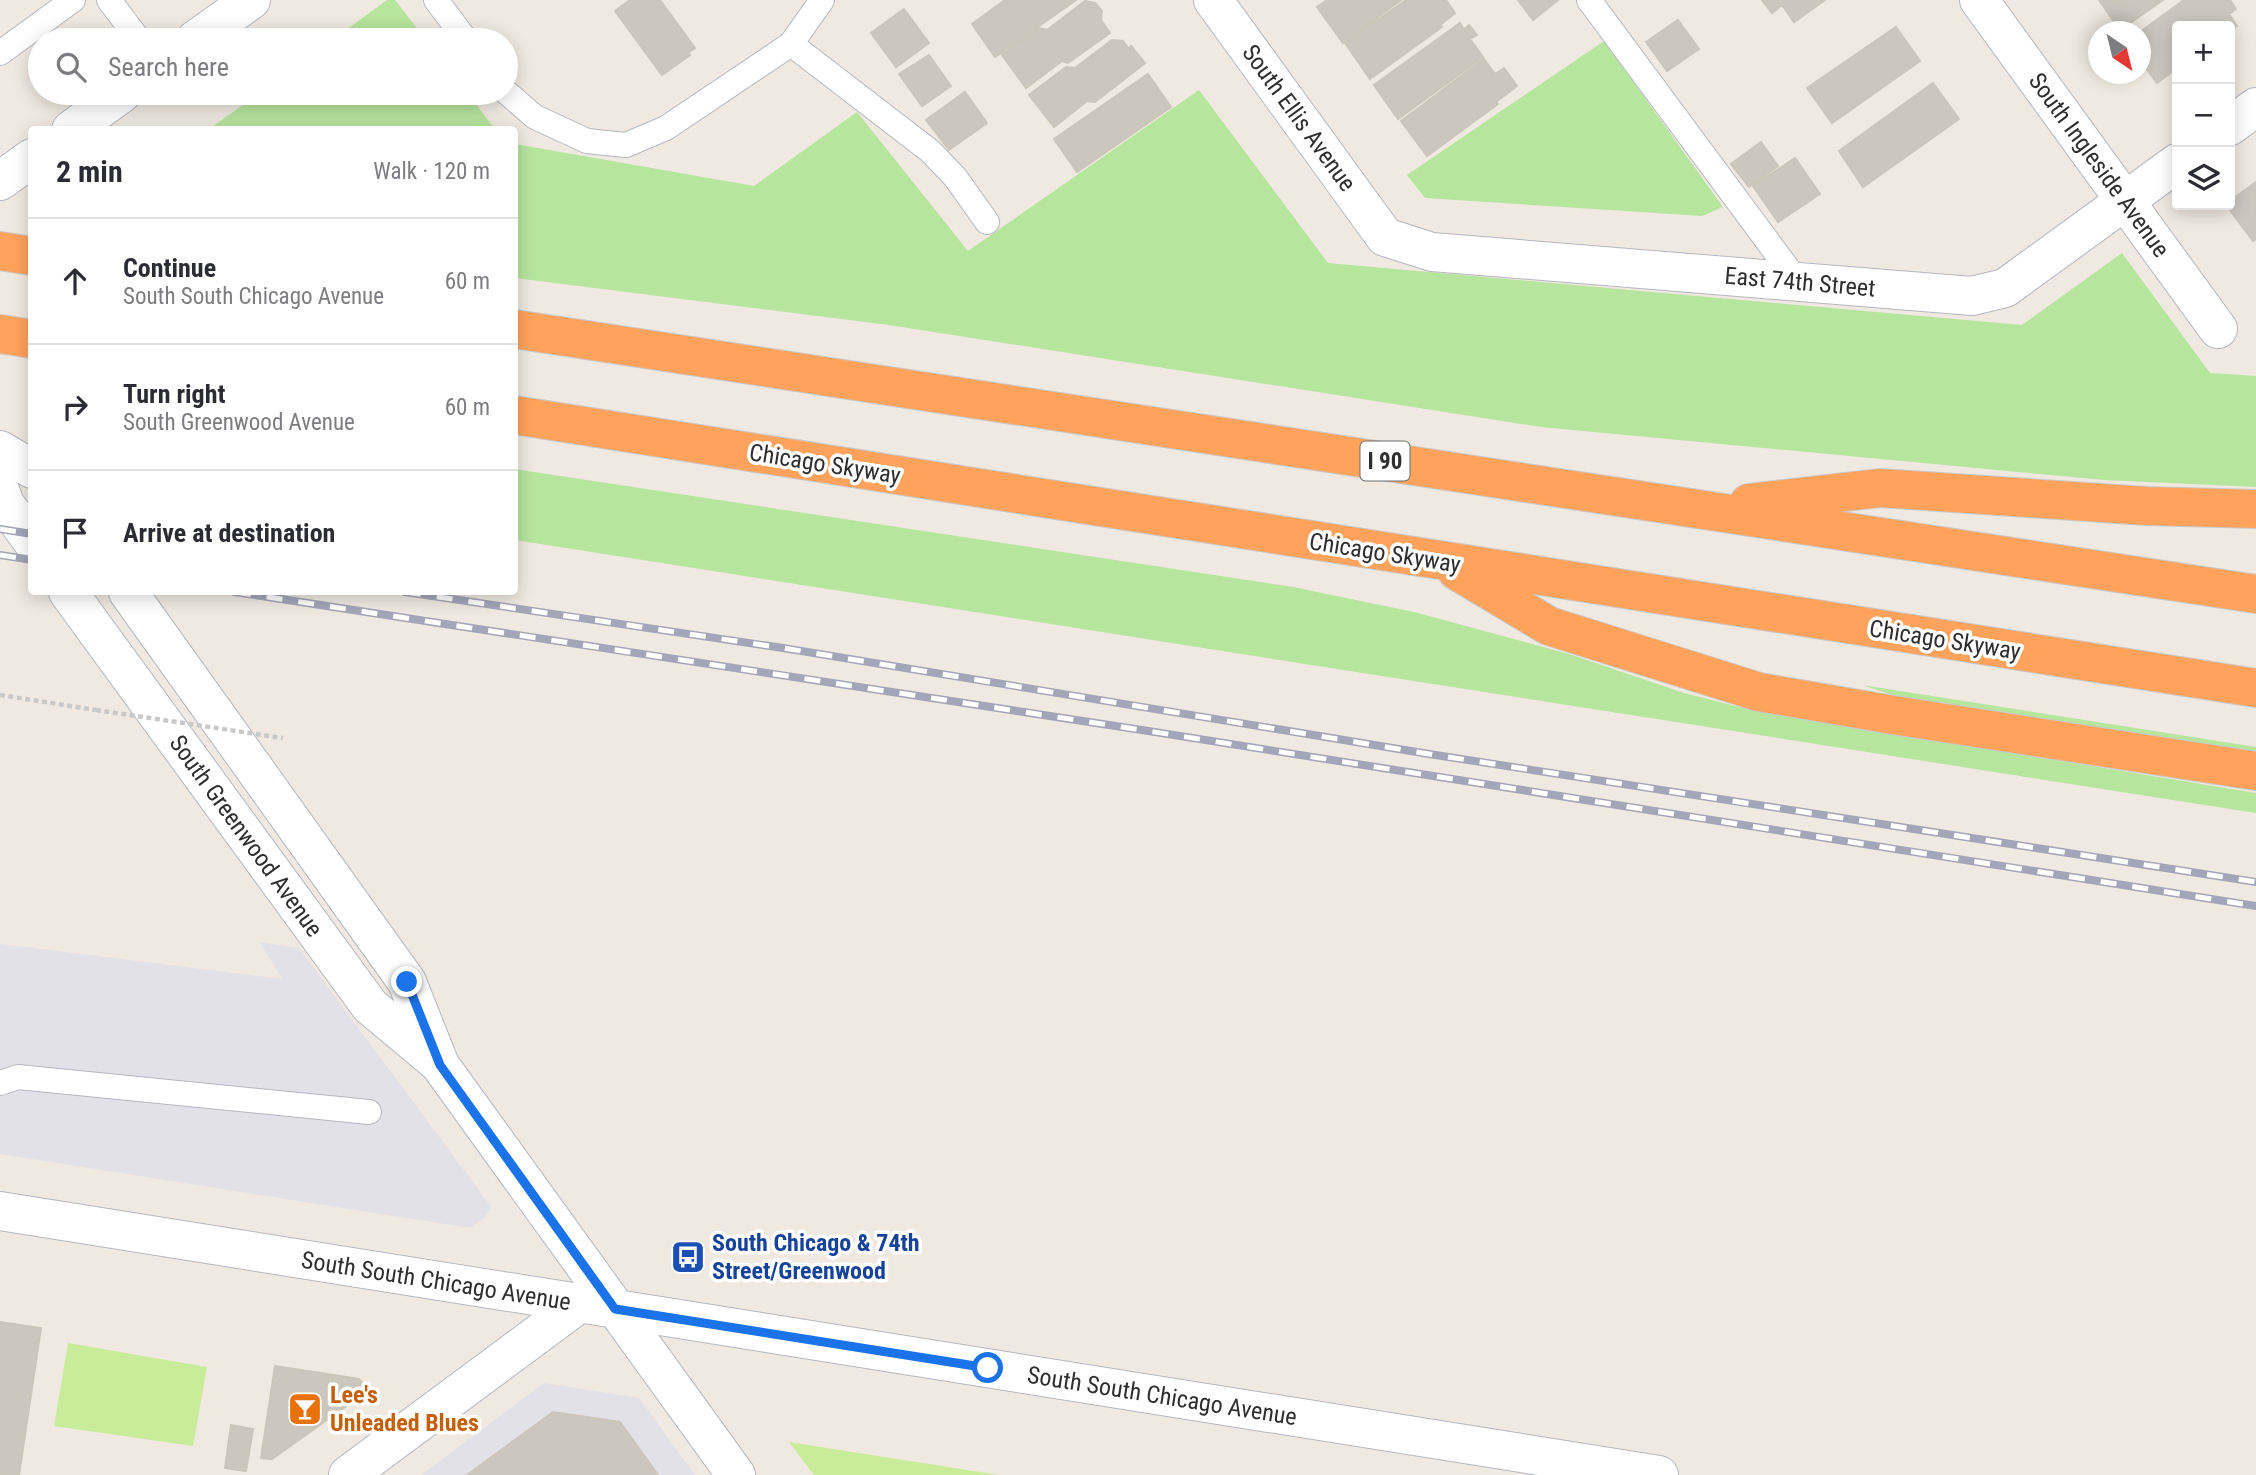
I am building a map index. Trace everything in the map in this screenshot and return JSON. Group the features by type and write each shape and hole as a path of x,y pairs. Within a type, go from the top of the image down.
{"highway":[{"path":"0,251 28,255"},
{"name":"I 90","path":"518,330 2256,594"},
{"path":"0,334 28,338"},
{"name":"Chicago Skyway","path":"518,416 2256,688"},
{"path":"1700,508 1880,488 2147,506 2256,509"},
{"path":"1440,561 1549,626 1759,692 2256,771"}],"street":[{"path":"212,28 251,0"},
{"name":"South Ellis Avenue","path":"1213,0 1385,237"},
{"name":"South Ingleside Avenue","path":"1979,0 2218,329"},
{"path":"77,126 105,105"},
{"path":"2235,122 2256,107"},
{"path":"0,181 28,161"},
{"name":"East 74th Street","path":"1385,237 1432,253 1972,296 2005,289 2172,167"},
{"path":"0,450 28,467"},
{"path":"0,491 5,505 28,536"},
{"name":"South Greenwood Avenue","path":"70,595 370,1006 440,1065"},
{"name":"South Greenwood Avenue","path":"130,595 407,982 440,1065 598,1306 736,1475"},
{"name":"South South Chicago Avenue","path":"0,1211 1659,1475"},
{"path":"352,1474 598,1306"}],"lane":[{"path":"34,28 73,0"},
{"path":"110,0 130,28"},
{"path":"436,0 457,28"},
{"path":"518,102 535,117 587,141 626,145 666,128 791,44 822,0"},
{"path":"1589,0 1797,281"},
{"path":"0,53 28,33"},
{"path":"791,44 930,151 955,177 987,222"},
{"path":"0,1083 18,1077 369,1112"}],"path":[{"path":"0,695 283,738"}],"shaded area":[{"path":"259,942 299,948 492,1208 484,1218 470,1228 0,1154 0,944 283,979"},
{"path":"544,1383 639,1398 695,1475 421,1475"}],"green space":[{"path":"387,0 395,0 417,28 348,28"},
{"path":"1604,41 1723,207 1702,216 1425,198 1407,175"},
{"path":"1199,90 1328,263 2022,325 2122,253 2210,373 2256,376 2256,487 2104,480 1541,427 889,325 518,278 518,145 754,186 857,112 968,251"},
{"path":"243,105 476,105 493,126 213,126"},
{"path":"518,470 1293,587 1414,612 1569,654 1684,693 1751,710 2256,793 2256,813 518,540"},
{"path":"1862,685 2256,747 2256,754 1905,699"},
{"path":"68,1343 207,1367 193,1446 54,1426"},
{"path":"789,1442 999,1475 814,1475"}],"building":[{"path":"630,0 660,0 695,48 688,53 690,55 662,75 615,11"},
{"path":"1005,0 1076,0 995,57 972,24"},
{"path":"1327,0 1401,0 1343,43 1317,7"},
{"path":"1406,0 1446,0 1455,13 1440,25 1442,27 1370,79 1345,43"},
{"path":"1518,0 1558,0 1533,20"},
{"path":"1762,0 1825,0 1794,22 1782,5 1772,13"},
{"path":"2099,0 2163,0 2133,21 2114,21"},
{"path":"2184,0 2230,0 2236,9 2229,14 2234,21 2172,21 2172,72 2157,83 2151,75 2151,24"},
{"path":"1085,1 1095,3 1102,11 1101,20 1110,33 1068,63 1062,61 1026,88 1002,55 1039,28 1047,30"},
{"path":"904,9 929,43 896,67 871,33"},
{"path":"1678,20 1699,49 1667,71 1646,42"},
{"path":"1460,23 1464,30 1469,25 1477,35 1470,39 1483,57 1398,119 1374,85"},
{"path":"1896,27 1920,61 1832,123 1807,88"},
{"path":"1112,40 1123,41 1129,49 1131,46 1145,63 1095,102 1087,101 1054,127 1029,95 1066,67 1075,68"},
{"path":"929,55 951,86 922,106 899,74"},
{"path":"1484,59 1495,74 1504,68 1517,86 1496,102 1498,104 1427,156 1401,121"},
{"path":"1148,74 1171,107 1077,172 1054,139"},
{"path":"1933,83 1959,119 1863,187 1839,151"},
{"path":"965,92 987,123 949,150 926,120"},
{"path":"1761,142 1778,166 1749,187 1731,164"},
{"path":"1795,158 1820,194 1778,222 1753,186"},
{"path":"2256,182 2256,239 2253,241 2230,210 2235,210 2235,197"},
{"path":"0,1322 41,1328 19,1475 0,1475"},
{"name":"Lee's Unleaded Blues","path":"275,1366 359,1379 369,1390 272,1459 261,1458"},
{"path":"553,1412 620,1422 658,1475 467,1475"},
{"path":"231,1425 253,1429 246,1471 225,1468"}],"railway":[{"path":"0,529 28,533"},
{"path":"0,555 28,559"},
{"path":"255,595 1142,730 2256,906"},
{"path":"425,595 783,648 1429,754 2256,882"}],"place":[{"name":"South Chicago & 74th Street/Greenwood","path":"688,1257"},
{"name":"Lee's Unleaded Blues","path":"305,1409"}],"route":[{"path":"407,982 440,1065 615,1309 988,1368"}]}
